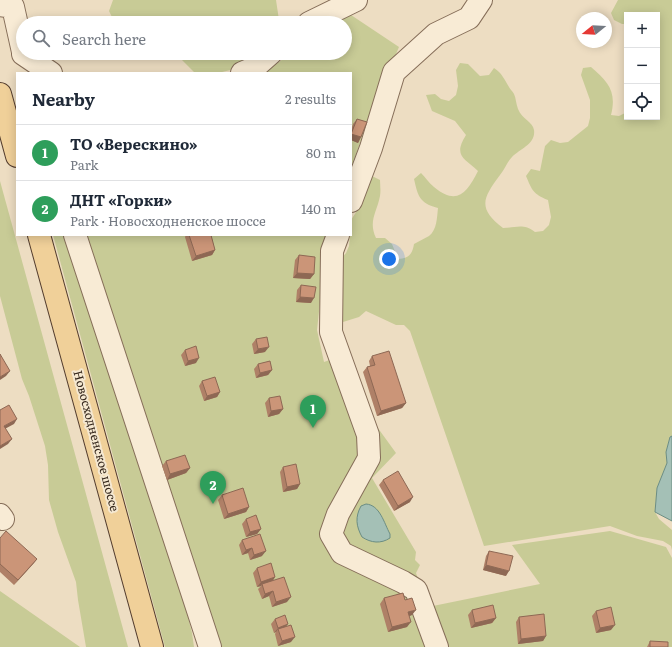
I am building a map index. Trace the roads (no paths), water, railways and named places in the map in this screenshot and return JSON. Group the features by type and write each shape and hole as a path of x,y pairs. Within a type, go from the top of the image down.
{"main road":[{"path":"0,94 16,152"},
{"name":"Новосходненское шоссе","path":"39,236 152,647"}],"lane":[{"path":"323,16 356,0"},
{"path":"352,198 371,148 394,72 436,34 469,18 481,0"},
{"path":"0,5 13,7 16,21"},
{"path":"28,60 49,72"},
{"path":"244,72 254,68 263,60"},
{"path":"75,236 210,647"},
{"path":"338,236 332,251 331,332 368,435 369,458 338,514 331,534 342,553 403,582 416,590 437,647"}],"water":[{"path":"672,436 672,521 655,512 657,488 667,463 666,452 670,437"},
{"path":"366,504 371,505 378,511 390,534 390,538 387,540 376,542 369,541 362,537 358,529 357,518 361,506"}],"place":[{"name":"ТО «Верескино»","path":"313,428"},
{"name":"ДНТ «Горки»","path":"213,504"}]}
